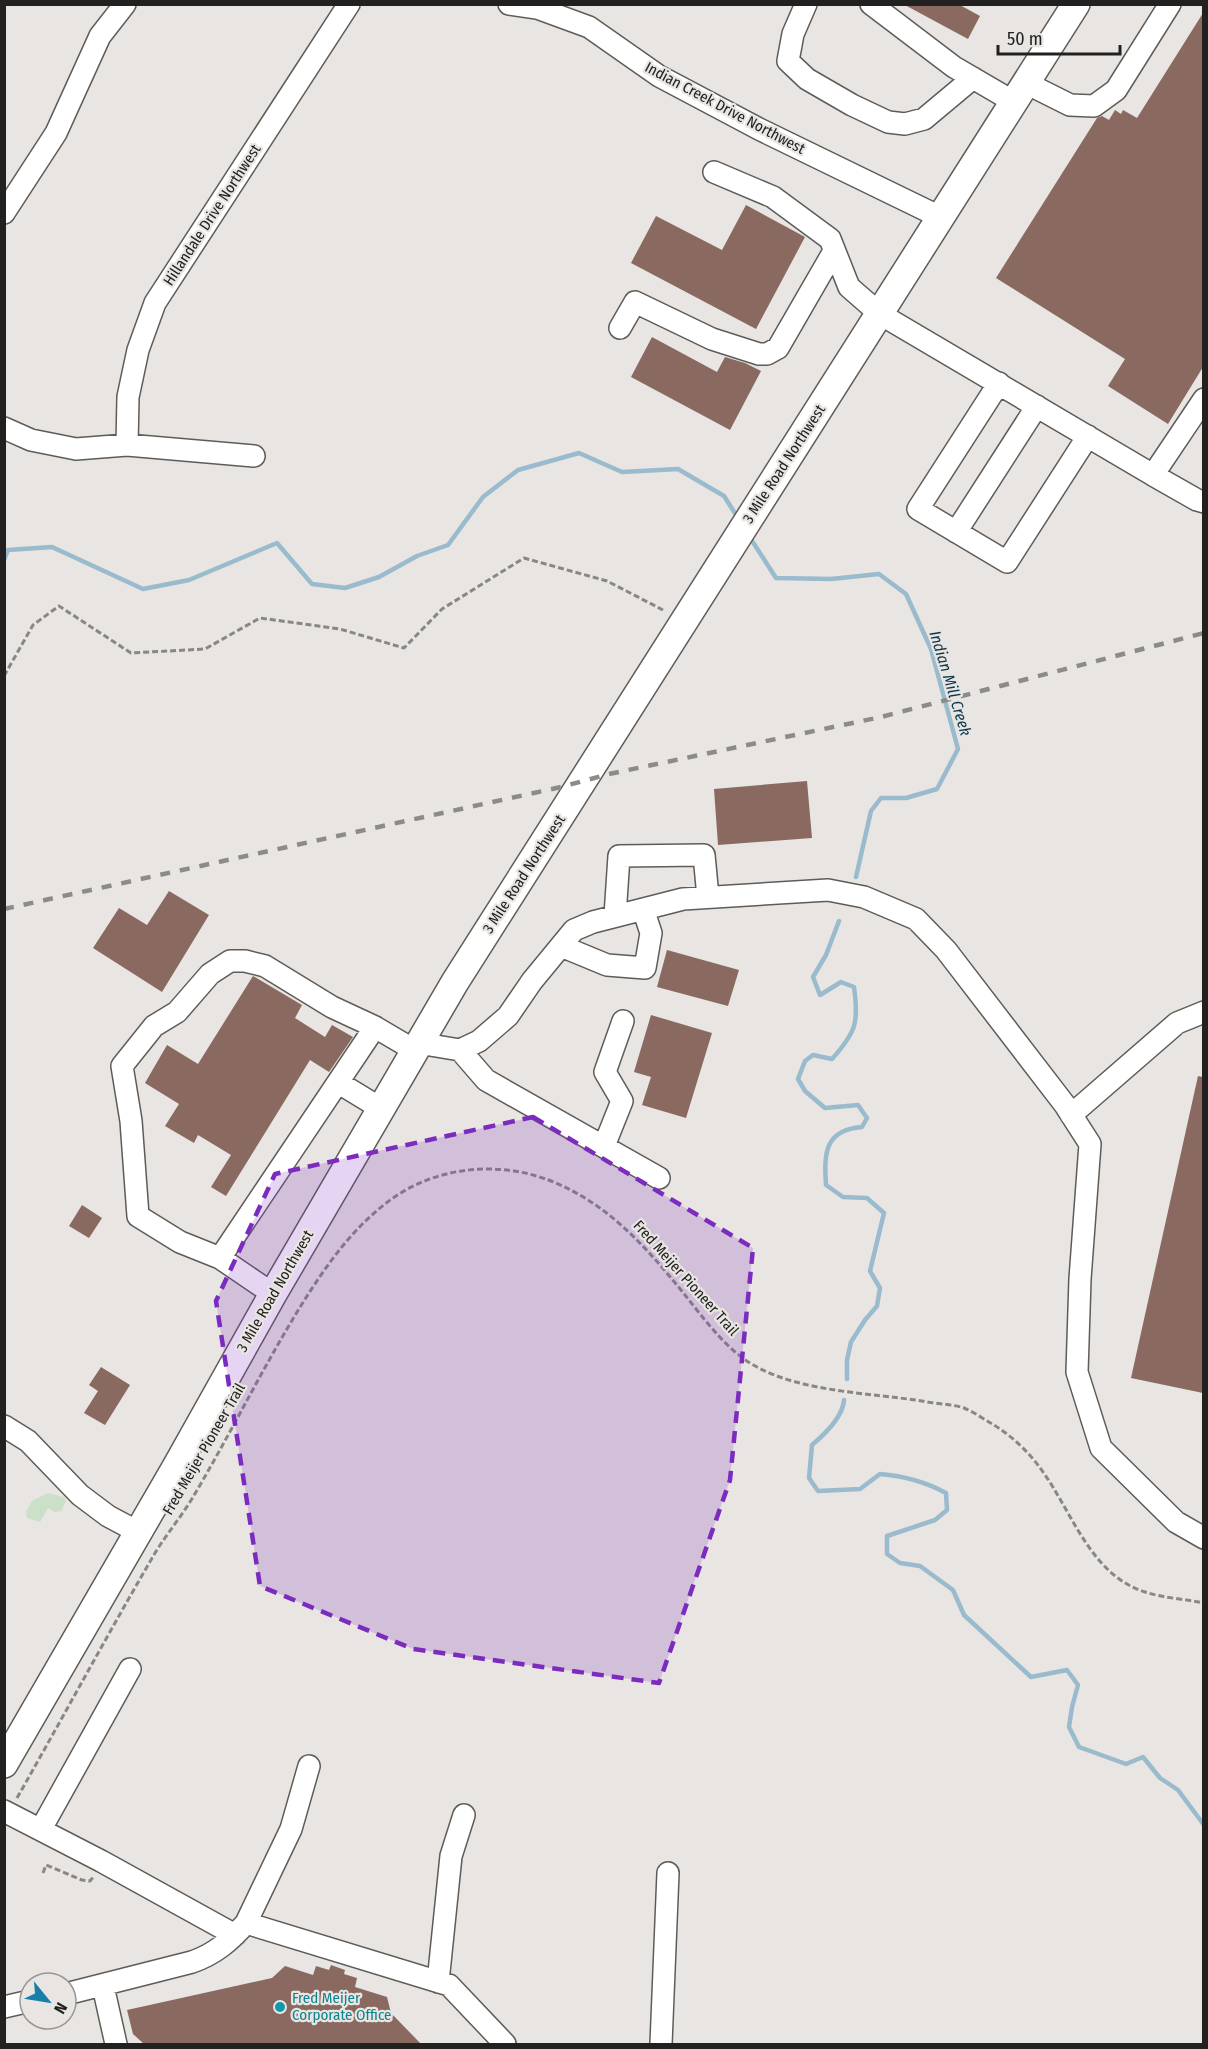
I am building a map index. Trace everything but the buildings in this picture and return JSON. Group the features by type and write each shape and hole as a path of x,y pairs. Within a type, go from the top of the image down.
{"main road":[{"name":"3 Mile Road Northwest","path":"4,1764 416,1047 1076,4"}],"street":[{"path":"4,213 56,134 100,36 125,4"},
{"name":"Hillandale Drive Northwest","path":"127,446 128,397 138,350 154,303 350,4"},
{"name":"Indian Creek Drive Northwest","path":"509,4 537,8 589,27 659,76 759,129 942,218"},
{"path":"806,4 794,34 788,61 807,80 888,122 905,124 924,119 973,78"},
{"path":"871,4 954,67 973,78 1020,93 1070,105 1094,106 1116,90 1170,4"},
{"path":"714,172 773,197 830,239 849,287 880,314 1153,475 1203,502"},
{"path":"620,328 635,302 712,339 759,354 767,354 778,348 834,251"},
{"path":"999,384 918,509 1006,562 1088,436"},
{"path":"1153,475 1203,399"},
{"path":"956,532 1037,406"},
{"path":"4,428 31,441 76,449 127,446 254,456"},
{"path":"615,916 619,856 704,855 708,897"},
{"path":"273,1294 220,1258 180,1242 138,1216 132,1121 122,1066 154,1026 177,1012 210,974 230,961 245,961 265,966 333,1007 416,1047 460,1050 479,1041 508,1016 532,981 574,930 593,922 683,899 828,890 864,897 916,919 946,950 1071,1115 1090,1144 1080,1279 1077,1372 1101,1448 1176,1522 1203,1538"},
{"path":"561,946 607,965 645,968 651,933 643,909"},
{"path":"1071,1115 1177,1023 1203,1012"},
{"path":"604,1146 622,1101 605,1072 623,1021"},
{"path":"220,1258 375,1027"},
{"path":"460,1050 486,1080 659,1178"},
{"path":"339,1083 380,1108"},
{"path":"4,1426 28,1441 80,1495 108,1516 138,1532"},
{"path":"41,1829 130,1669"},
{"path":"78,1991 210,1955 241,1929 291,1828 309,1767"},
{"path":"10,1805 41,1829 241,1929 449,1985 504,2044"},
{"path":"438,1982 451,1856 464,1815"},
{"path":"661,2044 668,1873"},
{"path":"102,1986 116,2044"}],"path":[{"path":"4,676 33,625 59,606 131,652 205,649 260,618 340,629 404,648 442,609 524,558 607,581 663,610"},
{"name":"Fred Meijer Pioneer Trail","path":"10,1805 153,1556 192,1500 284,1333 325,1267 361,1225 395,1197 424,1180 453,1173 481,1169 504,1169 527,1173 570,1190 599,1207 624,1226 645,1247 726,1342 751,1365 778,1378 807,1385 965,1408 998,1427 1022,1447 1042,1471 1086,1544 1106,1569 1124,1582 1144,1592 1203,1603"},
{"path":"43,1873 46,1865 90,1881 102,1861"}],"highlighted area":[{"path":"533,1117 753,1248 730,1480 659,1683 413,1649 260,1586 216,1301 275,1174"}],"green space":[{"path":"48,1493 64,1497 66,1501 61,1511 55,1512 48,1508 40,1522 27,1518 26,1512 32,1501"}],"waterway":[{"name":"Indian Mill Creek","path":"4,560 8,550 52,547 143,589 189,580 277,543 312,584 345,588 379,577 417,556 448,545 483,497 518,470 579,453 622,472 678,469 724,496 738,518"},
{"name":"Indian Mill Creek","path":"749,536 776,578 831,579 879,574 906,594 931,649 958,749 937,789 906,798 881,798 871,811 856,877"},
{"name":"Indian Mill Creek","path":"839,921 826,955 813,977 820,995 841,982 854,987 856,1010 854,1026 851,1034 832,1059 813,1055 805,1061 798,1079 805,1091 825,1108 858,1105 867,1118 862,1127 849,1129 833,1138 826,1154 826,1185 843,1197 867,1198 884,1213 870,1271 880,1288 877,1306 851,1342 847,1360 847,1379"},
{"name":"Indian Mill Creek","path":"844,1400 837,1419 812,1445 809,1478 818,1491 860,1489 880,1474 914,1480 946,1493 947,1510 935,1520 887,1536 887,1554 900,1563 920,1566 953,1590 964,1615 1031,1677 1067,1670 1078,1685 1069,1727 1079,1747 1126,1764 1143,1757 1160,1778 1178,1790 1204,1825"}],"railway":[{"path":"4,909 561,787 609,774 881,717 1204,633"}],"place":[{"name":"Fred Meijer Corporate Office","path":"280,2007"}]}
